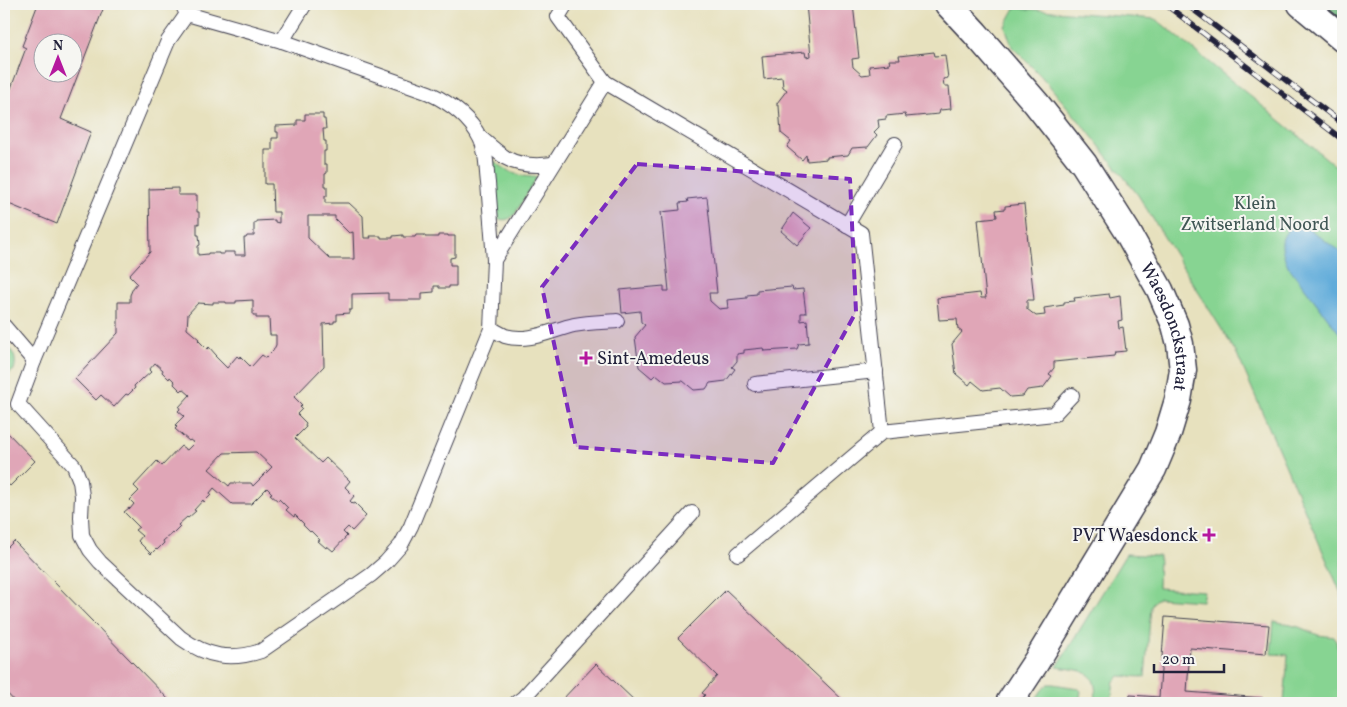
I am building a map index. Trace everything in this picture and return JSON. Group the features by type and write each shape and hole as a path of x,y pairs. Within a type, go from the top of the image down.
{"street":[{"name":"Waesdonckstraat","path":"948,4 1036,103 1084,164 1128,233 1160,290 1175,324 1183,370 1178,400 1152,469 1036,662 1009,703"},
{"path":"1301,4 1343,39"}],"lane":[{"path":"282,41 306,4"},
{"path":"566,4 558,17 605,82 861,233 882,432"},
{"path":"184,9 282,41 437,97 460,112 470,122 480,138 485,156 494,260 491,329 412,526 401,545 371,575 271,645 250,654 237,656 208,653 193,647 100,562 90,550 82,535 80,517 82,496 80,481 74,466 18,404 34,361 168,41 184,9"},
{"path":"494,260 605,82"},
{"path":"480,138 507,159 538,166 554,164"},
{"path":"848,225 895,144"},
{"path":"491,329 516,338 545,335 576,325 617,321"},
{"path":"4,326 34,361"},
{"path":"755,384 876,371"},
{"path":"738,554 882,432 1054,414 1072,395"},
{"path":"516,703 523,698 692,513"}],"highlighted area":[{"path":"637,164 850,179 856,312 773,463 576,447 542,287"}],"green space":[{"path":"1310,4 1343,4 1343,32"},
{"name":"Klein Zwitserland Noord","path":"1015,8 1156,19 1343,172 1343,598 1237,354 1138,195 1041,76 1012,47 1005,26"},
{"path":"494,161 513,173 537,177 515,214 506,220 499,219"},
{"path":"4,342 15,358 14,370 5,374"},
{"path":"1126,554 1159,556 1158,588 1204,591 1202,601 1159,598 1155,600 1151,607 1145,677 1119,676 1114,681 1111,703 1095,703 1096,692 1092,678 1082,671 1057,667"},
{"path":"1274,621 1299,627 1318,635 1335,637 1343,659 1343,703 1284,703 1288,655 1271,654"},
{"path":"1048,684 1078,688 1081,691 1079,703 1033,703"}],"water":[{"path":"1291,228 1308,228 1343,254 1343,338 1288,266 1284,256 1282,241"}],"building":[{"path":"38,4 105,4 82,64 82,32 32,32 32,82 75,82 61,119 91,132 57,224 4,202 4,107 26,48 22,46"},
{"path":"806,4 853,4 859,58 852,59 853,67 862,75 870,74 869,66 890,64 889,60 900,60 899,56 934,52 935,56 945,55 948,78 943,79 944,86 949,86 951,109 940,110 939,114 906,117 905,114 886,116 886,119 878,120 879,127 874,132 877,135 868,147 852,148 848,155 827,157 827,159 807,161 806,155 802,160 787,147 791,141 781,133 779,106 777,106 777,103 787,90 783,87 782,77 764,79 762,56 805,52 806,57 811,56"},
{"path":"305,114 323,114 323,119 325,119 326,129 323,129 324,141 326,141 324,164 327,164 325,186 327,186 327,196 325,196 325,203 349,203 363,216 364,238 381,236 381,238 393,238 393,236 403,235 403,237 415,237 416,235 425,235 425,237 438,237 438,235 455,236 455,257 450,258 450,265 456,265 456,286 439,288 439,286 434,286 434,292 422,293 422,300 388,300 388,293 352,294 352,310 349,310 349,313 337,314 337,321 334,321 334,323 323,324 324,366 294,397 302,405 300,407 302,409 297,414 306,423 306,427 295,438 321,463 326,458 350,481 345,487 354,496 350,501 353,504 355,503 366,516 352,531 348,527 343,532 347,536 333,551 318,541 320,540 295,515 294,517 286,510 288,508 279,499 278,501 270,494 272,493 267,488 251,504 232,504 214,488 210,493 211,495 204,502 203,500 194,510 196,511 178,525 180,527 151,554 138,541 142,536 135,530 139,527 124,512 134,504 130,500 139,491 134,486 157,461 162,466 181,446 187,450 194,443 175,429 177,427 175,425 184,416 178,411 179,407 190,395 183,389 181,391 174,384 175,382 170,377 169,379 155,363 149,370 151,372 142,378 134,386 135,388 128,395 126,394 114,407 101,395 96,400 75,379 118,333 118,302 130,302 130,295 137,283 129,275 150,252 149,189 178,188 178,195 197,195 199,224 197,223 197,235 199,235 200,245 198,246 198,255 235,252 235,255 245,255 244,238 254,236 254,223 256,221 275,220 275,222 279,223 279,212 273,212 272,184 265,184 265,150 272,150 272,138 278,138 276,126 297,125 297,120 305,120","holes":["308,216 335,216 335,219 349,233 353,232 354,259 330,259 308,238","253,300 253,315 256,315 256,318 269,318 270,335 276,335 276,345 273,351 266,358 262,355 251,367 240,356 239,358 237,356 227,368 209,347 207,349 187,329 188,314 198,303 236,303 236,301","256,452 272,467 253,486 251,483 231,483 229,486 209,469 224,453"]},
{"path":"707,197 717,293 709,293 710,301 719,309 728,308 727,300 747,298 747,295 757,294 757,290 792,287 793,290 803,289 806,313 801,313 801,321 807,320 809,343 799,344 797,349 764,351 763,348 744,350 744,353 737,354 737,361 732,367 735,369 726,381 710,383 706,389 694,390 683,381 666,382 656,374 652,378 639,367 635,337 645,325 641,322 640,311 622,313 620,290 664,286 664,291 669,291 661,212 680,210 679,203 688,202 687,199"},
{"path":"1024,204 1034,300 1027,300 1027,309 1036,316 1045,315 1044,308 1064,305 1064,302 1075,301 1074,298 1109,294 1110,298 1120,296 1122,320 1118,321 1119,328 1123,327 1126,351 1115,352 1114,356 1054,362 1054,368 1049,374 1052,376 1043,388 1027,390 1023,396 1010,397 1000,388 983,390 972,381 969,385 956,374 952,344 962,332 958,329 957,319 939,320 937,298 980,293 981,298 986,298 978,219 997,217 996,210 1005,209 1005,206"},
{"path":"793,213 811,228 797,245 781,231"},
{"path":"4,429 35,461 10,486 4,480"},
{"path":"14,541 172,703 16,703 4,690 4,551"},
{"path":"726,590 846,703 692,703 696,699 698,702 705,695 702,693 717,676 678,638"},
{"path":"1165,617 1269,625 1266,654 1190,648 1187,692 1263,698 1262,703 1129,703 1130,695 1159,697"},
{"path":"596,664 637,703 559,703"}],"railway":[{"path":"1165,4 1343,140"},
{"path":"1186,4 1343,124"}],"place":[{"name":"Sint-Amedeus","path":"586,358"},
{"name":"PVT Waesdonck","path":"1209,535"}]}
